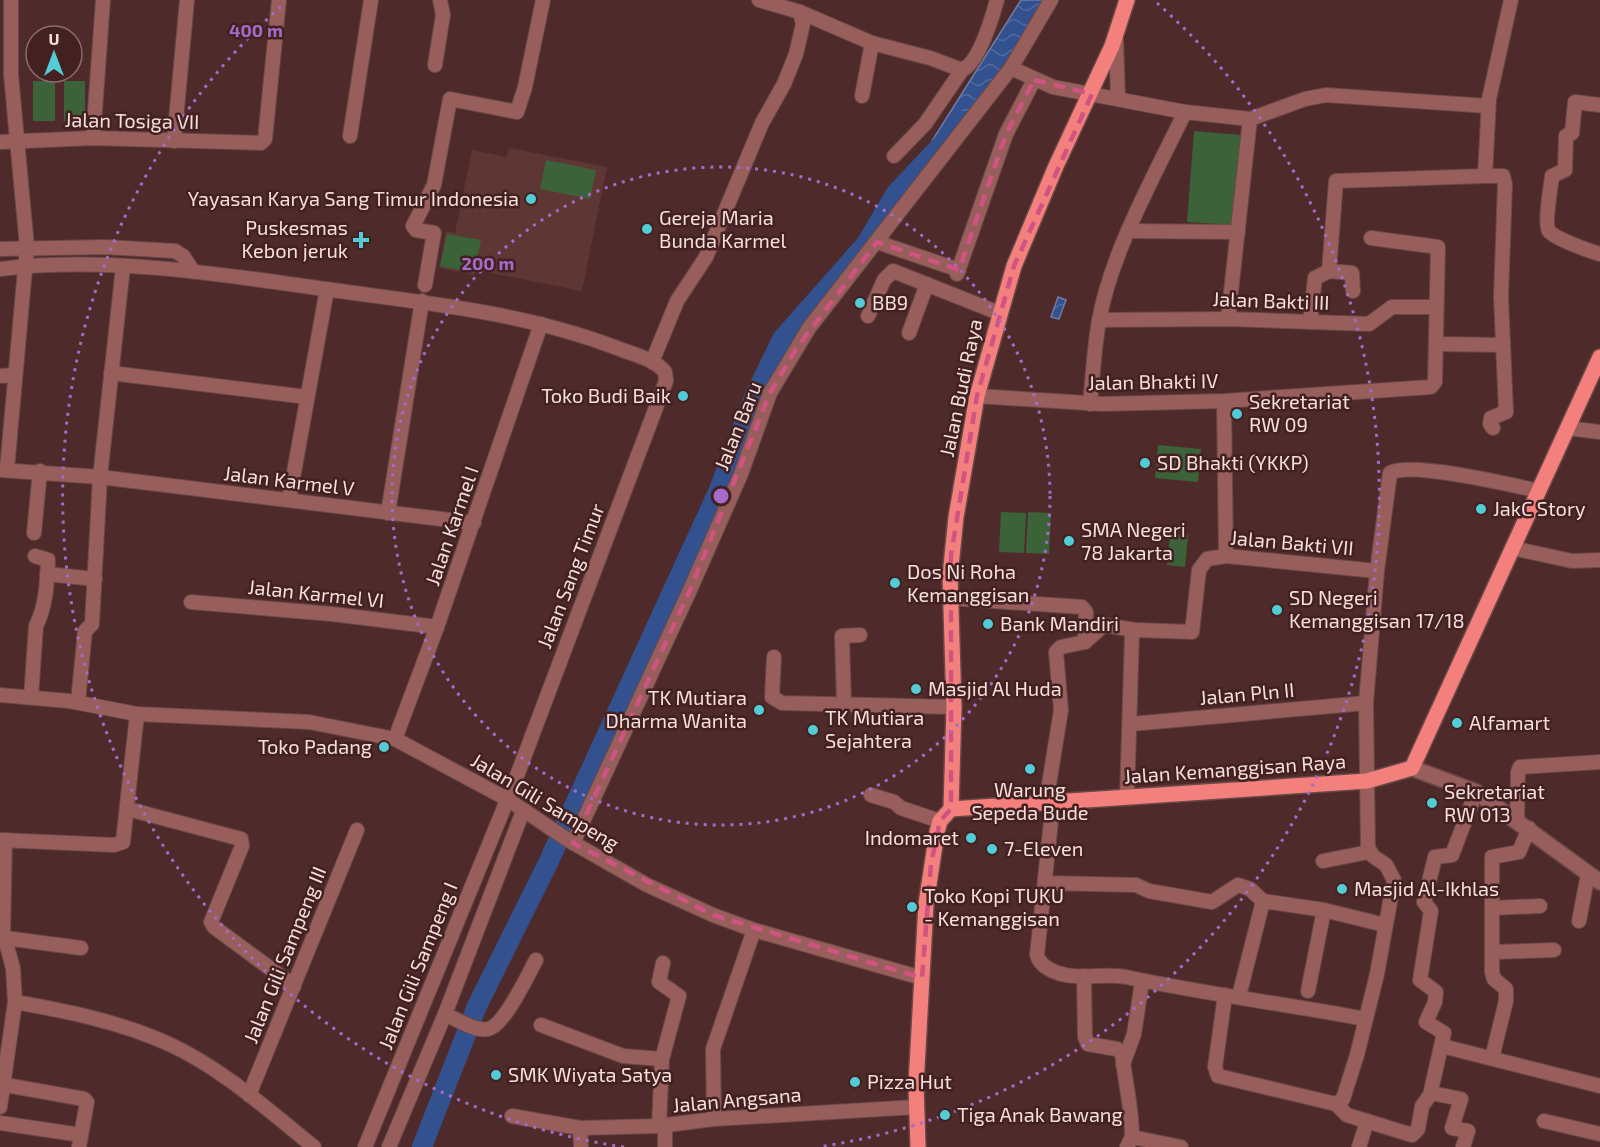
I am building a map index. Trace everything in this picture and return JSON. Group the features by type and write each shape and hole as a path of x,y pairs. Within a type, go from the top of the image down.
{"main road":[{"name":"Jalan Budi Raya","path":"951,809 954,707 949,597 955,526 977,396 1014,266 1052,175 1092,94 1116,35 1126,0"},
{"path":"1412,768 1600,357"},
{"name":"Jalan Kemanggisan Raya","path":"951,809 1049,802 1127,791 1368,781 1412,768"},
{"path":"918,1147 916,1107 926,904 934,845 940,821 951,809"}],"street":[{"path":"4,469 27,247 6,18 11,0"},
{"path":"93,138 103,0"},
{"path":"174,141 187,0"},
{"name":"Jalan Tosiga VII","path":"0,142 16,139 93,138 263,142 279,0"},
{"path":"350,136 371,0"},
{"path":"435,65 443,15 440,0"},
{"path":"425,285 434,233 416,230 413,226 434,185 450,99 517,112 525,87 543,0"},
{"path":"759,0 802,6 872,43 930,58 962,70"},
{"path":"894,156 925,124 962,70 969,66 992,18 997,0"},
{"name":"Jalan Baru","path":"571,842 695,580 741,474 770,393 809,328 1011,68 1051,0"},
{"path":"1485,176 1488,106 1511,0"},
{"path":"0,269 25,266 123,267 193,271 422,301 541,324 585,336 657,365 677,301 706,257 762,123 784,84 796,54 803,24 802,6"},
{"path":"1116,35 1118,99"},
{"path":"862,96 872,43"},
{"path":"1011,68 1053,87 1185,112 1250,119 1305,99 1326,95 1488,106"},
{"path":"877,242 958,272 1006,134 1034,80"},
{"path":"1600,105 1575,102 1572,134 1566,136 1565,171 1552,176 1547,225 1551,234 1600,254"},
{"path":"1090,404 1099,320 1129,231 1185,112"},
{"path":"1228,318 1250,119"},
{"path":"1329,271 1336,181 1500,175 1505,179 1501,297 1506,412 1493,416 1490,424 1493,428"},
{"path":"1129,231 1238,232"},
{"path":"1371,238 1437,245 1437,344 1503,345"},
{"path":"0,249 105,247 175,251 183,256 193,271"},
{"path":"78,702 85,631 92,624 100,477 123,267"},
{"path":"868,316 884,280 893,271 999,313"},
{"path":"1311,322 1315,278 1329,271 1352,273 1353,291"},
{"path":"909,333 927,285"},
{"path":"289,500 327,289"},
{"path":"388,513 422,301"},
{"name":"Jalan Bakti III","path":"1099,320 1228,318 1369,324 1392,307 1436,307"},
{"name":"Jalan Karmel I","path":"395,740 474,523 541,324"},
{"name":"Jalan Bhakti IV","path":"977,396 1090,404 1224,401 1424,388 1431,387 1435,382 1437,344"},
{"name":"Jalan Sang Timur","path":"507,799 666,381 657,365"},
{"path":"111,374 308,397"},
{"path":"0,376 15,375"},
{"path":"1224,401 1226,556"},
{"path":"1568,428 1600,432"},
{"name":"Jalan Karmel V","path":"4,469 100,477 474,523"},
{"path":"1369,852 1366,703 1377,571 1390,473 1395,470 1428,470 1539,491"},
{"path":"33,533 40,471"},
{"path":"1512,548 1572,561 1600,560"},
{"path":"31,696 36,626 42,618 48,560 35,556"},
{"name":"Jalan Bakti VII","path":"1135,630 1191,633 1199,570 1207,559 1226,556 1377,571"},
{"path":"47,574 94,579"},
{"path":"949,597 1082,607 1086,612 1085,642"},
{"name":"Jalan Karmel VI","path":"191,602 332,614 437,627"},
{"path":"1127,791 1131,724 1132,634 1135,630 1104,625 1085,642 1061,647 1056,652 1061,710 1049,802 1045,884 1037,955 1046,967 1066,975 1125,977 1142,982 1232,995 1365,1019"},
{"path":"844,703 842,636 860,635"},
{"path":"774,657 772,697 782,703 954,707"},
{"name":"Jalan Gili Sampeng","path":"0,695 78,702 137,714 309,722 395,740 507,799 571,842 648,885 754,930 922,978"},
{"name":"Jalan Pln II","path":"1131,724 1366,703"},
{"path":"0,1107 15,1002 14,968 5,938 2,899 2,840 118,844 124,839 137,714"},
{"path":"1492,1058 1506,1001 1506,989 1494,979 1492,972 1492,857 1519,852 1523,824 1518,772 1520,767 1600,762"},
{"path":"1412,768 1476,792 1523,824 1594,878 1579,921"},
{"path":"1263,901 1232,995 1215,1067 1218,1076 1336,1104 1347,1115 1415,1134 1418,1130 1422,1106 1431,1093 1444,1033 1426,1022 1436,995 1434,990 1420,980 1431,911 1424,902 1427,882 1435,857 1452,855 1476,792"},
{"path":"871,795 940,821"},
{"name":"Jalan Gili Sampeng I","path":"365,1147 507,799"},
{"path":"128,809 241,839 242,846 211,922 214,927 294,986"},
{"path":"389,1147 448,1015 523,811"},
{"name":"Jalan Gili Sampeng III","path":"249,1095 357,830"},
{"path":"1323,861 1369,852 1386,865 1393,874 1393,887 1365,1019 1345,1093 1336,1104"},
{"path":"1045,884 1136,885 1149,891 1212,902 1238,885 1250,889 1263,901 1324,910 1385,925"},
{"path":"1492,908 1540,906"},
{"path":"1308,991 1324,910"},
{"path":"714,1119 712,1048 754,930"},
{"path":"5,938 81,948"},
{"path":"1493,952 1554,950"},
{"path":"448,1015 477,1028 488,1030 493,1027 510,1007 536,960"},
{"path":"663,963 659,982 679,996 662,1059 662,1126 665,1147"},
{"path":"1084,976 1083,1029 1087,1042 1120,1051 1132,1110 1130,1142 1181,1147"},
{"path":"1123,1064 1134,1034 1142,982"},
{"path":"15,1002 77,1015 168,1044 213,1069 314,1147"},
{"path":"541,1025 622,1056 662,1059"},
{"path":"1442,1046 1600,1086"},
{"path":"0,1123 80,1141 87,1102 84,1099 2,1085"},
{"path":"1431,1093 1461,1100 1452,1128 1468,1131 1463,1147"},
{"name":"Jalan Angsana","path":"512,1116 580,1128 662,1126 714,1119 916,1107"},
{"path":"1359,1147 1367,1121"},
{"path":"1544,1121 1600,1134"},
{"path":"580,1128 581,1147"}],"highlighted area":[{"path":"1034,80 1092,94 1014,266 977,396 951,555 951,809 940,821 931,864 922,978 713,915 573,843 690,590 770,393 796,349 877,242 959,270 1006,134"}],"shaded area":[{"name":"Yayasan Karya Sang Timur Indonesia","path":"509,148 607,167 582,291 476,270 474,275 439,268 446,231 455,233 472,150 506,157"}],"green space":[{"path":"85,81 85,121 64,121 64,84 84,84"},
{"path":"33,84 55,84 55,121 33,121"},
{"path":"1194,131 1241,135 1234,225 1187,222"},
{"path":"546,160 596,170 590,199 540,189"},
{"path":"447,234 481,240 474,273 440,266"},
{"path":"1158,445 1201,449 1198,482 1155,478"},
{"path":"1001,512 1026,513 1024,553 999,552"},
{"path":"1028,512 1051,513 1049,554 1026,553"},
{"path":"1170,534 1188,535 1185,567 1167,565"}],"water":[{"path":"1021,0 1048,0 1029,41 951,143 932,141"},
{"path":"1058,297 1066,300 1059,319 1051,317"}],"waterway":[{"path":"422,1147 477,1006 548,863 718,492 755,395 782,339 866,244 896,193 945,141 958,120"}],"place":[{"name":"Yayasan Karya Sang Timur Indonesia","path":"531,199"},
{"name":"Gereja Maria Bunda Karmel","path":"647,229"},
{"name":"Puskesmas Kebon jeruk","path":"361,240"},
{"name":"BB9","path":"860,303"},
{"name":"Toko Budi Baik","path":"683,396"},
{"name":"Sekretariat RW 09","path":"1237,414"},
{"name":"SD Bhakti (YKKP)","path":"1145,463"},
{"name":"JakC Story","path":"1481,509"},
{"name":"SMA Negeri 78 Jakarta","path":"1069,541"},
{"name":"Dos Ni Roha Kemanggisan","path":"895,583"},
{"name":"SD Negeri Kemanggisan 17/18","path":"1277,610"},
{"name":"Bank Mandiri","path":"988,624"},
{"name":"Masjid Al Huda","path":"916,689"},
{"name":"TK Mutiara Dharma Wanita","path":"759,710"},
{"name":"Alfamart","path":"1457,723"},
{"name":"TK Mutiara Sejahtera","path":"813,730"},
{"name":"Toko Padang","path":"384,747"},
{"name":"Warung Sepeda Bude","path":"1030,769"},
{"name":"Sekretariat RW 013","path":"1432,803"},
{"name":"Indomaret","path":"971,838"},
{"name":"7-Eleven","path":"992,849"},
{"name":"Masjid Al-Ikhlas","path":"1342,889"},
{"name":"Toko Kopi TUKU - Kemanggisan","path":"912,907"},
{"name":"SMK Wiyata Satya","path":"496,1075"},
{"name":"Pizza Hut","path":"855,1082"},
{"name":"Tiga Anak Bawang","path":"945,1115"}]}
